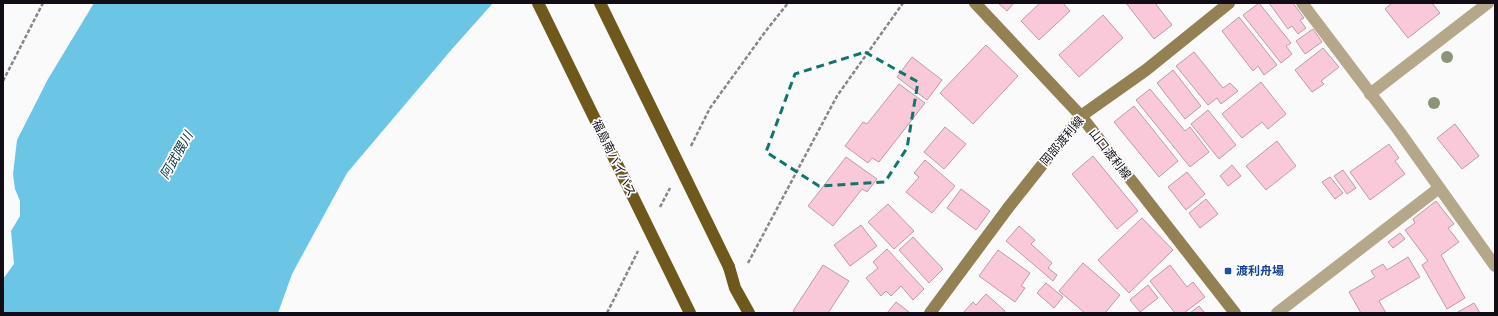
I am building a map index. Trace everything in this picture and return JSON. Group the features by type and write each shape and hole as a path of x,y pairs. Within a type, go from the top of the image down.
{"highway":[{"name":"福島南バイパス","path":"538,3 690,313"},
{"path":"600,3 729,268 735,288 749,313"}],"main road":[{"name":"山口渡利線","path":"975,3 1081,116 1235,313"},
{"name":"岡部渡利線","path":"930,313 1008,208 1081,116 1146,70 1229,3"}],"street":[{"path":"1302,3 1495,266"},
{"path":"1370,94 1488,3"},
{"path":"1277,313 1439,188"}],"path":[{"path":"3,81 43,3"},
{"path":"735,288 837,96 903,3"}],"highlighted area":[{"path":"865,52 918,82 907,148 885,182 819,186 766,152 795,74"}],"water":[{"name":"阿武隈川","path":"94,3 493,3 347,173 292,274 278,313 3,313 3,279 14,264 11,231 20,216 20,201 15,189 13,174 17,140 48,79"}],"building":[{"path":"998,3 1014,3 1007,11"},
{"path":"1040,3 1063,3 1070,11 1039,40 1021,21"},
{"path":"1126,3 1155,3 1172,25 1154,39"},
{"path":"1259,3 1291,43 1286,46 1292,54 1281,63 1243,15"},
{"path":"1269,3 1293,3 1304,18 1300,20 1306,28 1298,34 1292,26 1288,29"},
{"path":"1392,3 1432,3 1440,13 1408,38 1385,9"},
{"path":"1103,15 1123,38 1079,77 1059,55"},
{"path":"1239,17 1277,65 1264,75 1258,66 1253,71 1222,31"},
{"path":"1313,29 1322,42 1305,54 1296,41"},
{"path":"986,45 1018,76 973,124 940,93"},
{"path":"1323,48 1339,67 1321,81 1324,84 1312,92 1295,70"},
{"path":"1194,52 1223,88 1230,83 1238,91 1221,104 1217,98 1208,105 1176,66"},
{"path":"912,57 942,80 927,100 897,77"},
{"path":"1173,70 1201,106 1185,119 1157,83"},
{"path":"1261,82 1286,114 1268,129 1262,122 1242,138 1222,114"},
{"path":"899,84 925,103 879,162 872,158 868,163 845,146 863,122 867,124"},
{"path":"1150,89 1185,131 1190,127 1209,152 1190,167 1136,100"},
{"path":"1134,106 1178,161 1159,177 1114,122"},
{"path":"1208,110 1236,145 1219,159 1191,124"},
{"path":"1455,124 1479,156 1462,169 1437,138"},
{"path":"945,127 966,144 944,169 924,152"},
{"path":"1277,141 1296,166 1266,190 1246,166"},
{"path":"1389,144 1399,158 1395,161 1405,174 1370,200 1350,172"},
{"path":"1093,156 1138,211 1117,229 1072,174"},
{"path":"846,157 877,179 867,192 862,189 833,226 808,206"},
{"path":"925,160 955,186 932,213 906,192 919,177 914,173"},
{"path":"1232,165 1241,176 1228,186 1220,176"},
{"path":"1343,170 1356,188 1347,194 1334,176"},
{"path":"1187,172 1205,194 1186,210 1168,187"},
{"path":"1330,177 1343,193 1335,199 1322,182"},
{"path":"961,189 990,211 976,230 947,208"},
{"path":"1206,199 1218,214 1200,228 1189,213"},
{"path":"1436,201 1454,224 1448,228 1459,242 1441,255 1465,298 1447,309 1422,265 1428,261 1405,230 1415,223 1413,219"},
{"path":"888,204 914,231 894,249 868,222"},
{"path":"1142,218 1173,250 1129,293 1098,260"},
{"path":"861,225 877,246 850,266 834,245"},
{"path":"1019,226 1035,240 1031,244 1052,263 1048,268 1057,275 1053,281 1006,241"},
{"path":"1400,233 1405,239 1393,248 1388,242"},
{"path":"913,237 943,269 929,283 899,250"},
{"path":"887,249 924,289 913,300 901,286 891,296 886,291 881,296 866,278 878,268 873,262"},
{"path":"998,250 1030,273 1021,286 1025,288 1015,302 979,276"},
{"path":"1408,257 1420,277 1379,301 1386,313 1361,313 1349,292 1375,277 1371,271 1383,264 1387,270"},
{"path":"1083,263 1120,295 1105,313 1085,313 1059,291"},
{"path":"823,265 849,281 828,313 796,313 793,311"},
{"path":"1170,265 1187,287 1193,282 1205,297 1184,313 1175,313 1150,281"},
{"path":"1046,283 1063,297 1054,308 1037,293"},
{"path":"1148,285 1158,298 1140,312 1130,300"},
{"path":"986,294 1005,311 1004,313 963,313 973,302 976,305"},
{"path":"896,302 909,312 887,313"},
{"path":"1474,303 1480,313 1456,313"},
{"path":"1199,306 1205,313 1190,313"}],"place":[{"name":"渡利舟場","path":"1228,271"}]}
